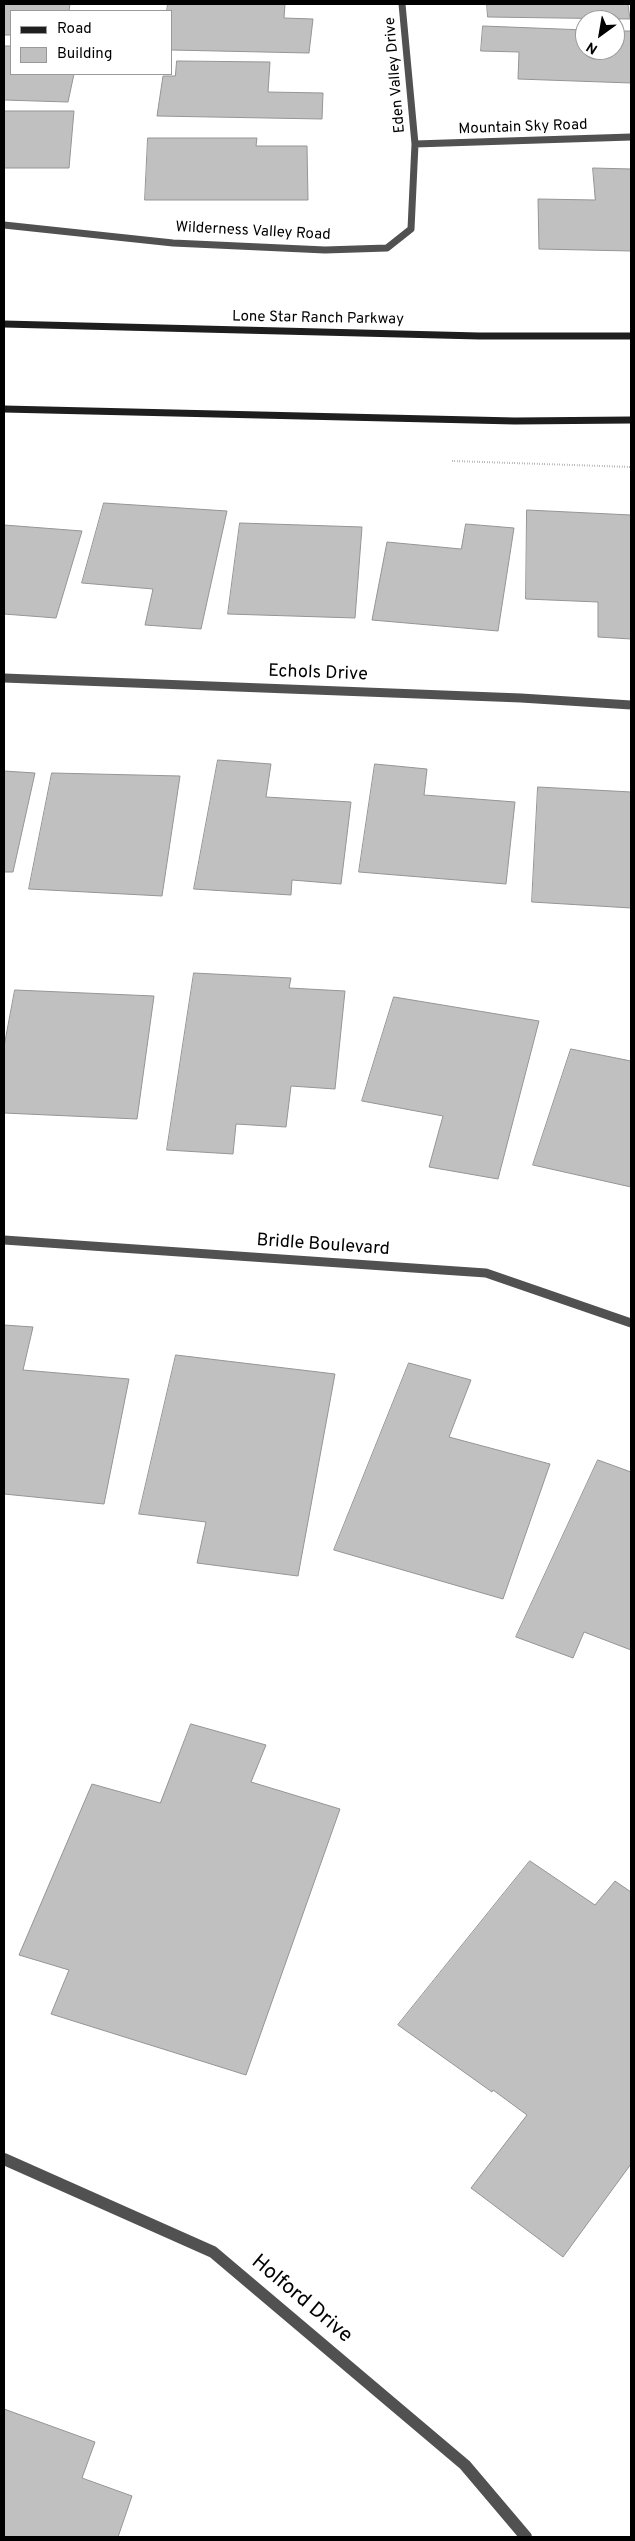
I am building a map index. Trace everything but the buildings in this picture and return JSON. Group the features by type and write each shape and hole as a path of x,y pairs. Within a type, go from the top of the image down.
{"main road":[{"name":"Lone Star Ranch Parkway","path":"4,324 479,336 631,336"},
{"path":"4,409 516,421 631,420"}],"street":[{"name":"Eden Valley Drive","path":"402,4 415,144"},
{"name":"Mountain Sky Road","path":"415,144 631,136"},
{"name":"Wilderness Valley Road","path":"4,225 172,243 325,250 387,248 411,229 415,144"},
{"name":"Echols Drive","path":"4,678 521,698 631,705"},
{"name":"Bridle Boulevard","path":"4,1240 486,1273 631,1323"},
{"name":"Holford Drive","path":"4,2159 213,2252 465,2465 526,2537"}]}
